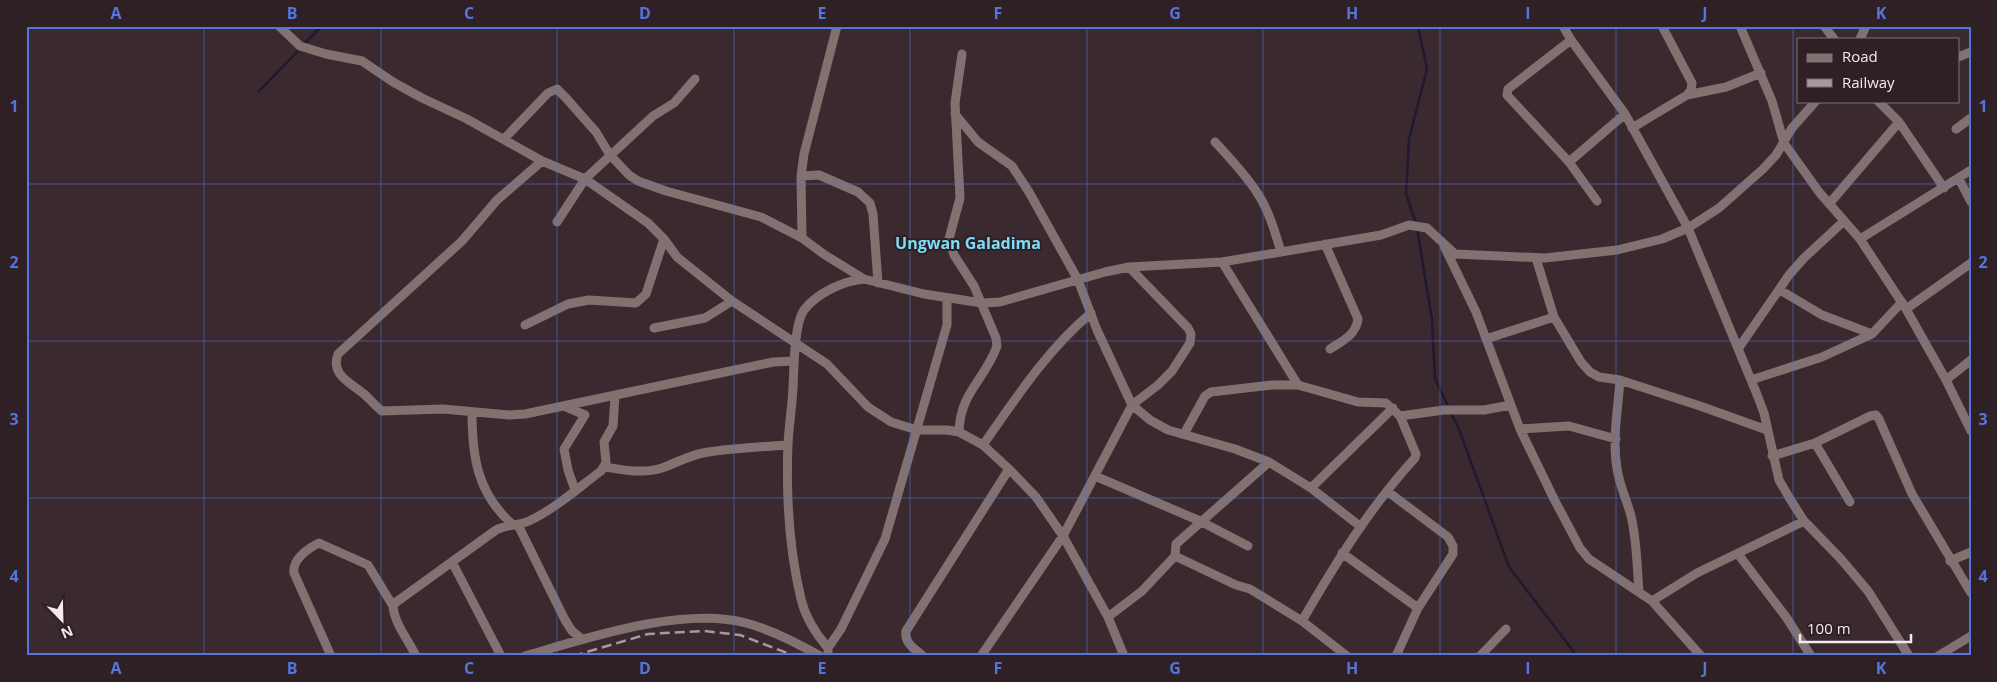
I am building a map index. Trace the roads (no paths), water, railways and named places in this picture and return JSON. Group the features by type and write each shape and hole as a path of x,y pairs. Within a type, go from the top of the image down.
{"street":[{"path":"279,26 298,44 326,54 362,61 415,94 467,118 542,161 585,179 648,223 664,239 677,257 732,301 827,364 868,407 892,422 917,430 940,429 959,432 984,445 1010,469 1036,498 1063,536 1108,617 1124,656"},
{"path":"802,238 801,176 804,154 837,26"},
{"path":"1563,26 1571,40 1625,114 1688,228 1764,413 1766,430 1778,480 1804,521 1840,558 1868,591 1909,656"},
{"path":"1662,26 1692,83 1691,90 1687,95"},
{"path":"1740,26 1772,101 1784,143 1819,192 1860,238 1904,306 1946,380 1971,431"},
{"path":"1824,26 1833,38"},
{"path":"1860,38 1866,26"},
{"path":"1571,40 1508,89 1507,95 1569,162 1597,201"},
{"path":"959,432 960,416 964,402 997,346 996,338 982,303 974,286 954,255 949,239 960,198 956,114 957,80 962,54"},
{"path":"1632,128 1687,95 1726,87 1761,73"},
{"path":"557,222 585,179 653,116 674,103 695,79"},
{"path":"504,139 548,93 556,89 596,132 610,155 629,175 638,181 684,197 761,217 802,238 864,279 947,298 982,303 1000,302 1129,267 1222,262 1381,235 1410,225 1428,228 1443,244 1456,254 1545,258 1617,250 1662,239 1688,228 1719,208 1763,169 1784,143 1792,128 1815,102"},
{"path":"1879,102 1899,122 1944,188"},
{"path":"956,114 978,142 1012,166 1029,192 1078,280 1096,330 1132,405 1150,420 1168,430 1235,449 1269,462 1311,488 1361,526"},
{"path":"1569,162 1625,114"},
{"path":"1956,129 1971,118"},
{"path":"1829,204 1899,122"},
{"path":"1215,142 1234,162 1258,194 1270,218 1281,252"},
{"path":"542,161 497,200 462,241 336,356 338,373 341,377 365,395 374,405 382,411 443,409 525,414 773,362 794,361"},
{"path":"1860,238 1971,170"},
{"path":"801,176 819,175 858,192 870,203 873,214 878,283"},
{"path":"1959,179 1971,202"},
{"path":"1738,349 1789,275 1804,258 1844,221"},
{"path":"524,325 568,304 582,301 636,304 646,294 664,239"},
{"path":"1324,244 1358,319 1353,333 1330,349"},
{"path":"1443,244 1476,312 1520,429 1580,548 1589,559 1652,601 1701,656"},
{"path":"1536,258 1554,317 1581,362 1590,372 1599,377 1620,380 1700,406 1766,430"},
{"path":"1222,262 1292,378 1298,384"},
{"path":"1751,380 1822,357 1872,334 1904,306 1971,263"},
{"path":"982,656 1063,536 1132,405 1158,385 1172,371 1190,343 1191,334 1188,328 1129,267"},
{"path":"864,279 853,280 815,299 803,311 795,343 788,444 789,517 801,601 812,626 828,652 885,538 947,325 947,298"},
{"path":"1780,290 1822,315 1872,334"},
{"path":"654,328 705,318 732,301"},
{"path":"984,445 1046,359 1070,331 1091,313"},
{"path":"1486,339 1554,317"},
{"path":"1946,380 1971,360"},
{"path":"1620,380 1616,467 1622,494 1631,514 1636,541 1639,592"},
{"path":"1184,434 1205,396 1211,392 1272,384 1298,384 1358,402 1386,403 1400,416 1416,454 1415,458 1387,491 1342,553 1302,621"},
{"path":"605,467 604,442 613,426 615,395"},
{"path":"1400,416 1444,410 1484,410 1511,405"},
{"path":"563,406 585,415 564,449 568,470 575,490"},
{"path":"1311,488 1392,408"},
{"path":"472,412 472,444 475,461 486,492 501,514 515,524 565,620 572,631 582,639"},
{"path":"1772,456 1814,443 1870,416 1876,415 1912,494 1950,561 1971,592"},
{"path":"1520,429 1569,426 1616,439"},
{"path":"1814,443 1850,502"},
{"path":"393,606 496,530 549,510 605,467 646,471 663,468 683,458 702,453 788,444"},
{"path":"1108,617 1142,591 1175,556 1176,544 1269,462"},
{"path":"923,656 907,642 905,638 906,631 1010,469"},
{"path":"1095,476 1200,521 1248,546"},
{"path":"1387,491 1448,537 1454,546 1453,554 1418,608 1396,656"},
{"path":"1652,601 1697,573 1804,521"},
{"path":"331,656 293,567 296,560 316,544 321,543 368,565 393,606 400,626 416,656"},
{"path":"1950,561 1971,552"},
{"path":"1342,553 1418,608"},
{"path":"1738,554 1786,617 1810,656"},
{"path":"1175,556 1236,585 1250,588 1302,621 1347,656"},
{"path":"452,562 501,656"},
{"path":"525,656 582,639 644,624 702,618 746,623 793,641 820,656"},
{"path":"1480,656 1506,629"},
{"path":"1938,656 1971,636"}],"waterway":[{"path":"303,45 322,26"},
{"path":"1416,223 1406,194 1409,139 1427,69 1418,26"},
{"path":"259,91 300,49"},
{"path":"1417,228 1432,320 1435,379 1449,408"},
{"path":"1451,413 1459,429 1509,567 1577,656"}],"railway":[{"path":"573,656 648,634 704,631 740,635 795,656"}],"district":[{"name":"Ungwan Galadima","path":"968,243"}]}
